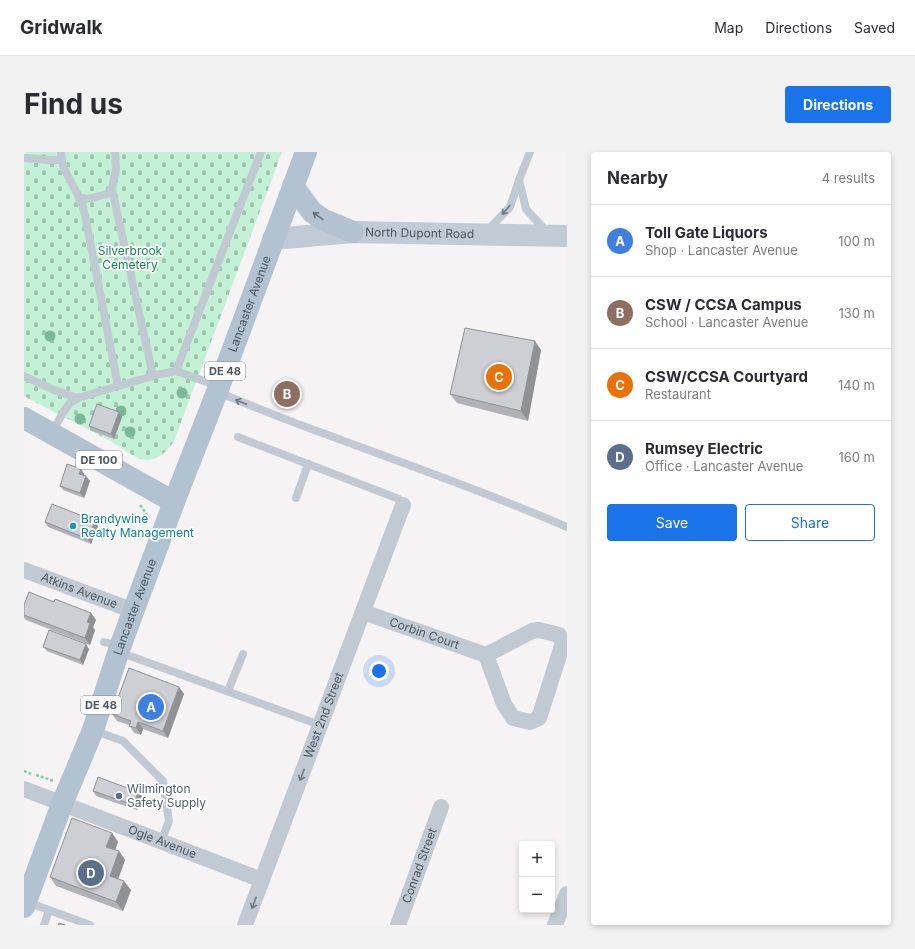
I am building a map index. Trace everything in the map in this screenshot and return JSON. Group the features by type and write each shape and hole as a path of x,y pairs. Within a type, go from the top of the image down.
{"main road":[{"name":"DE 48","path":"273,240 306,152"},
{"path":"294,186 312,212 324,220 353,232"},
{"name":"North Dupont Road","path":"273,240 353,232 559,236"},
{"name":"Lancaster Avenue","path":"25,903 62,804 92,730 114,647 134,611 273,240"},
{"name":"DE 100","path":"24,418 174,502"}],"street":[{"name":"West 2nd Street","path":"246,925 403,505"},
{"name":"Atkins Avenue","path":"24,570 134,611"},
{"name":"Corbin Court","path":"363,612 486,655"},
{"path":"539,630 559,635 563,643 539,718 530,722 513,718 504,704 486,655 532,631 539,630"},
{"name":"Ogle Avenue","path":"24,789 262,880"},
{"name":"Conrad Street","path":"398,925 441,807"},
{"path":"555,925 567,894"}],"lane":[{"path":"115,152 116,169 112,189 153,376"},
{"path":"176,371 261,152"},
{"path":"483,234 510,207 530,152"},
{"path":"24,158 48,160 62,156 63,165 79,197 85,215 118,386"},
{"path":"519,180 526,209 559,236"},
{"path":"79,197 86,199 92,198 107,194 112,189"},
{"path":"51,433 70,403 78,398 153,376 176,371 266,411 436,475 567,527"},
{"path":"24,376 54,390 78,398"},
{"path":"238,437 399,499 403,505"},
{"path":"296,498 308,464"},
{"path":"114,647 320,725"},
{"path":"228,691 243,654"},
{"path":"92,730 123,741 163,780 169,821 161,842"},
{"path":"25,903 90,925"},
{"path":"44,925 49,910"}],"path":[{"path":"138,503 150,521"}],"green space":[{"name":"Silverbrook Cemetery","path":"24,152 282,152 174,441 166,451 151,460 138,458 116,444 24,396"}],"building":[{"path":"465,328 535,341 521,411 450,394"},
{"path":"97,404 119,412 111,434 89,426"},
{"path":"67,464 81,469 79,474 86,476 80,493 60,486"},
{"name":"Brandywine Realty Management","path":"52,504 95,521 88,539 45,522"},
{"path":"29,592 54,602 55,599 91,613 87,622 90,623 85,638 24,615 24,605"},
{"path":"49,630 86,644 80,660 43,647"},
{"path":"129,668 179,687 163,731 138,722 136,728 129,726 131,721 112,714"},
{"name":"Wilmington Safety Supply","path":"98,777 138,792 134,805 93,791"},
{"path":"72,818 112,833 106,847 119,851 110,876 124,881 116,902 50,877"}],"place":[{"name":"CSW/CCSA Courtyard","path":"499,377"},
{"name":"CSW / CCSA Campus","path":"287,394"},
{"name":"Brandywine Realty Management","path":"73,526"},
{"name":"Toll Gate Liquors","path":"151,707"},
{"name":"Wilmington Safety Supply","path":"119,796"},
{"name":"Rumsey Electric","path":"91,873"}]}
